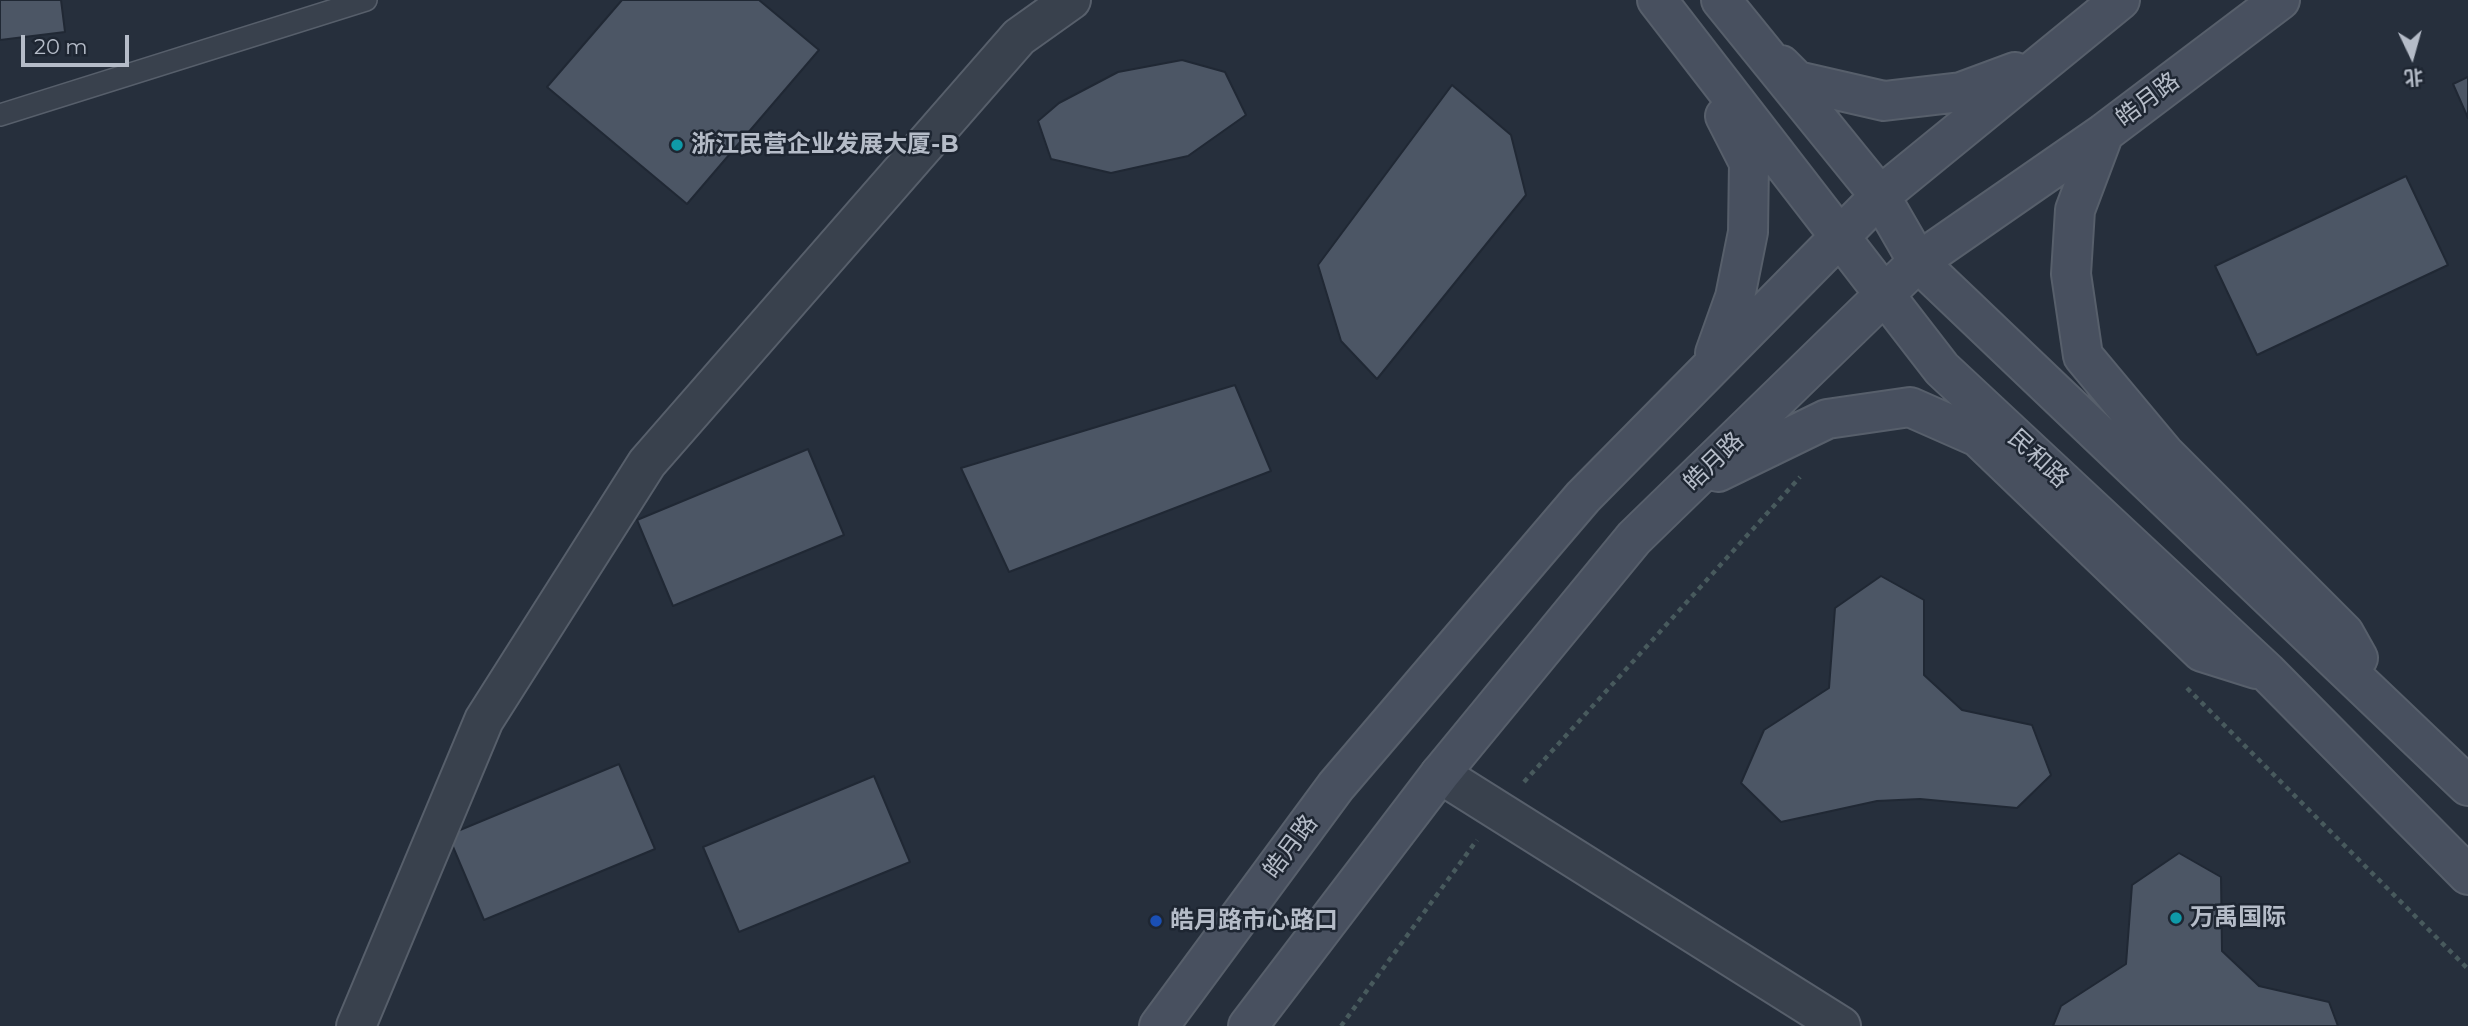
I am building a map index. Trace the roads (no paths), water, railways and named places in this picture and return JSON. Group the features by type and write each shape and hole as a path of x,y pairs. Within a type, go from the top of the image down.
{"main road":[{"name":"民和路","path":"1657,0 1942,369 2267,673 2468,875"},
{"path":"1721,0 1880,197 1918,262 2468,786"},
{"name":"皓月路","path":"1159,1026 1336,786 1583,498 1710,365 1880,197 2120,0"},
{"name":"皓月路","path":"1248,1026 1440,774 1634,538 1918,262 2104,133 2280,0"},
{"path":"1683,34 1749,163 1748,232 1735,297 1710,365"},
{"path":"1749,36 1797,81 1884,102 1961,92 2044,61"},
{"path":"2104,133 2075,210 2071,274 2082,356 2164,453 2344,633 2384,706"},
{"path":"1688,487 1827,419 1910,407 1978,437 2202,652 2267,673"}],"street":[{"path":"356,1026 484,720 647,463 1020,37 1070,0"},
{"path":"1440,774 1841,1026"}],"lane":[{"path":"0,115 366,0"}],"place":[{"name":"浙江民营企业发展大厦-B","path":"677,145"},
{"name":"万禹国际","path":"2176,918"},
{"name":"皓月路市心路口","path":"1156,921"}]}
